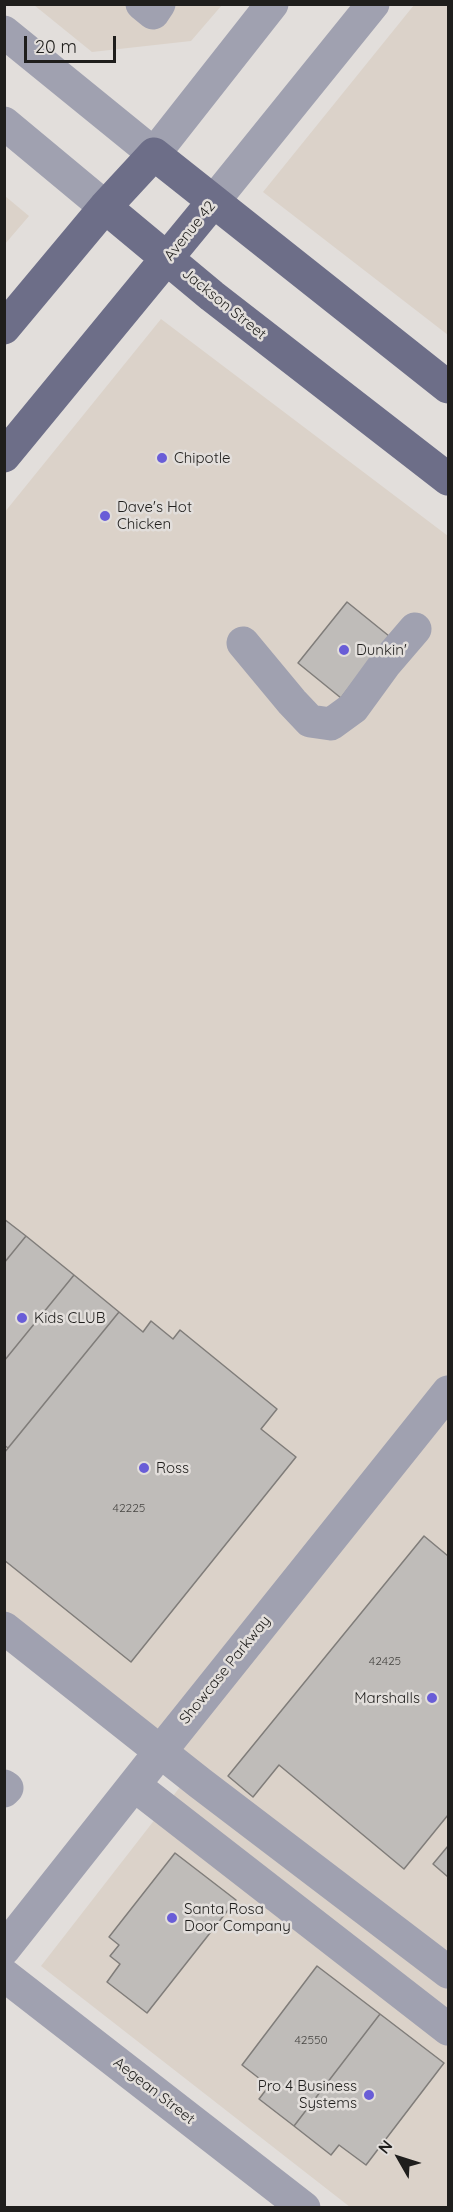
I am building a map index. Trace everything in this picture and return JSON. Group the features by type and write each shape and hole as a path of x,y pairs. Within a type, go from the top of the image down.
{"main road":[{"path":"4,328 105,207 154,154 448,387"},
{"name":"Avenue 42","path":"4,456 213,202"},
{"name":"Jackson Street","path":"105,207 212,296 448,479"}],"street":[{"path":"142,4 153,13 159,4"},
{"path":"4,32 154,154 272,4"},
{"name":"Avenue 42","path":"213,202 373,4"},
{"name":"Jackson Street","path":"4,123 105,207"},
{"path":"243,643 310,721 331,724 353,708 385,664 415,629"},
{"name":"Showcase Parkway","path":"4,1949 448,1392"},
{"path":"4,1628 160,1752 448,1972"},
{"path":"134,1785 448,2030"},
{"path":"4,1786 7,1788 4,1791"},
{"name":"Aegean Street","path":"4,1975 304,2208"}],"shaded area":[{"path":"34,5 222,5 191,41 92,52"},
{"path":"414,5 448,5 448,335 263,192"},
{"path":"5,196 29,216 5,244"},
{"path":"161,319 448,536 448,2207 350,2207 41,1966 180,1787 5,1645 4,513"}],"building":[{"name":"Dunkin'","path":"347,602 389,636 341,698 298,663"},
{"path":"4,1219 26,1236 4,1263"},
{"name":"Kids CLUB","path":"26,1236 74,1275 4,1361 4,1263"},
{"path":"74,1275 119,1312 8,1448 4,1445 4,1361"},
{"path":"119,1312 143,1332 151,1321 173,1339 180,1330 277,1409 261,1429 296,1457 131,1662 4,1560 4,1453"},
{"path":"424,1536 448,1556 448,1815 404,1869 279,1765 253,1797 228,1776"},
{"path":"448,1846 448,1877 433,1864"},
{"name":"Santa Rosa Door Company","path":"175,1853 236,1900 147,2013 107,1982 120,1964 110,1956 119,1945 109,1937"},
{"path":"317,1966 380,2014 294,2126 259,2099 269,2086 242,2065"},
{"name":"Pro 4 Business Systems","path":"380,2014 444,2063 366,2165 339,2145 331,2155 294,2126"}],"place":[{"name":"Chipotle","path":"162,458"},
{"name":"Dave's Hot Chicken","path":"105,516"},
{"name":"Dunkin'","path":"344,650"},
{"name":"Kids CLUB","path":"22,1318"},
{"name":"Ross","path":"144,1468"},
{"name":"Marshalls","path":"432,1698"},
{"name":"Santa Rosa Door Company","path":"172,1918"},
{"name":"Pro 4 Business Systems","path":"369,2095"}]}
